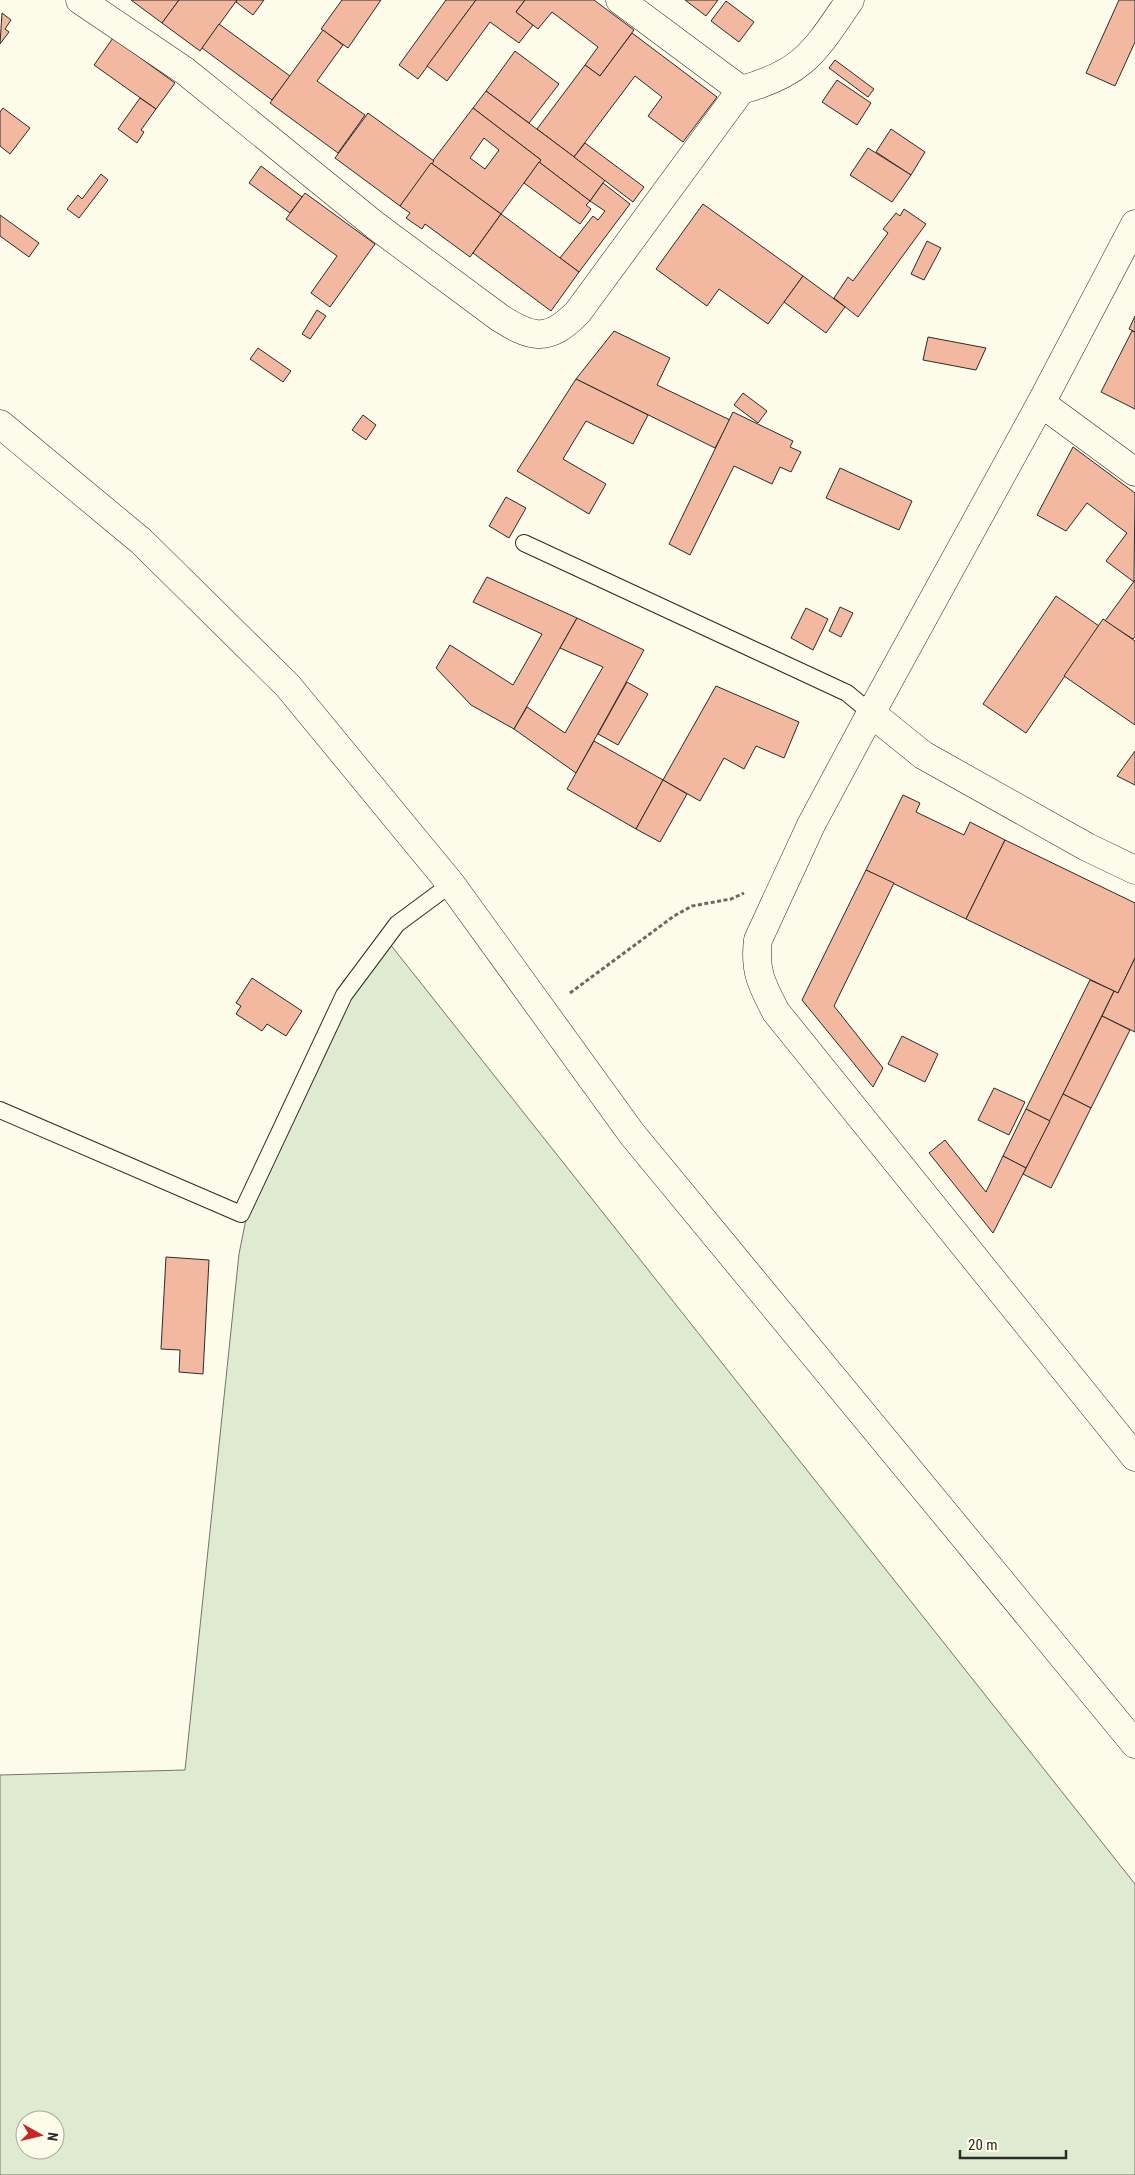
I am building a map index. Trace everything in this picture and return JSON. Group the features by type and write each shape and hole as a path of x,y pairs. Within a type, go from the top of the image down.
{"street":[{"path":"80,0 185,71 376,226 484,306 520,330 536,336 551,334 565,326 578,312 741,90 776,79 790,71 814,52 850,0"},
{"path":"620,0 741,90"},
{"path":"1135,224 1041,403 811,825 758,940 755,961 761,983 776,1012 1135,1457"},
{"path":"1041,403 1135,472"},
{"path":"0,424 141,541 288,686 451,884 632,1134 1135,1744"},
{"path":"871,714 923,755 1087,847 1135,870"}],"lane":[{"path":"524,543 847,693 871,714"},
{"path":"0,1110 241,1214 344,995 397,924 451,884"}],"path":[{"path":"544,1012 674,916 692,906 731,900 750,886"}],"green space":[{"path":"386,939 1135,1884 1135,2175 0,2175 0,1775 185,1770 239,1254 256,1169 344,980"}],"building":[{"path":"131,0 179,0 162,23"},
{"path":"179,0 237,0 200,51 162,23"},
{"path":"237,0 264,0 253,15 236,2"},
{"path":"342,0 381,0 348,48 321,29"},
{"path":"446,0 476,0 418,79 399,65"},
{"path":"476,0 525,0 516,12 533,25 519,43 490,22 447,81 427,66"},
{"path":"525,0 594,0 634,30 600,76 585,65 598,47 552,12 538,29 516,12"},
{"path":"685,0 718,0 706,16"},
{"path":"1119,0 1135,0 1135,42 1115,86 1086,73"},
{"path":"726,1 754,22 739,42 711,21"},
{"path":"2,13 11,20 5,29 9,32 0,44"},
{"path":"219,24 290,76 272,100 202,48"},
{"path":"323,30 343,45 317,81 365,115 338,153 270,103"},
{"path":"632,33 717,97 683,142 648,116 662,97 635,76 574,157 537,129 585,65 600,76"},
{"path":"113,38 175,83 156,109 94,65"},
{"path":"515,51 559,84 529,123 486,91"},
{"path":"835,60 874,89 868,97 829,68"},
{"path":"837,80 871,103 857,125 822,102"},
{"path":"486,91 605,180 590,201 539,162 541,160 473,108"},
{"path":"140,98 156,109 141,130 144,132 137,143 118,129"},
{"path":"3,108 30,128 10,154 0,146 0,112"},
{"path":"473,108 541,160 501,214 431,163","holes":["484,138 499,150 485,169 470,158"]},
{"path":"368,113 434,161 400,206 335,158"},
{"path":"891,129 925,152 911,175 876,152"},
{"path":"585,143 644,187 633,202 574,157"},
{"path":"868,148 911,175 892,202 850,175"},
{"path":"539,162 590,201 586,205 591,209 580,224 524,183"},
{"path":"431,163 501,214 470,257 425,224 422,229 406,218 410,213 400,206"},
{"path":"261,166 302,197 290,213 249,183"},
{"path":"101,174 108,180 79,218 67,209 78,195 82,199"},
{"path":"603,183 630,204 579,272 560,258 593,216 598,220 605,211 590,201"},
{"path":"305,193 375,244 330,307 311,293 337,256 286,219"},
{"path":"703,204 803,276 768,324 719,289 707,306 656,269"},
{"path":"904,209 926,224 858,317 834,298 848,277 853,281 888,233 883,229 896,213 900,216"},
{"path":"501,214 579,272 551,311 473,253"},
{"path":"0,215 39,243 29,257 0,236"},
{"path":"927,241 941,248 924,280 911,274"},
{"path":"803,276 845,307 826,333 784,302"},
{"path":"317,310 326,316 310,339 302,334"},
{"path":"1135,316 1135,332 1129,329"},
{"path":"614,331 670,358 657,385 730,420 715,448 576,379"},
{"path":"1132,331 1135,332 1135,409 1101,392"},
{"path":"928,337 986,348 976,370 923,360"},
{"path":"258,348 291,371 283,382 250,359"},
{"path":"576,379 648,415 633,444 586,421 563,459 606,484 589,514 517,471"},
{"path":"743,393 767,411 758,423 734,405"},
{"path":"733,412 793,441 790,447 801,452 791,472 780,467 772,484 734,466 690,555 669,544"},
{"path":"363,415 376,425 366,440 352,430"},
{"path":"1073,447 1135,493 1134,582 1106,561 1127,533 1087,503 1066,531 1037,515"},
{"path":"840,468 912,501 899,530 826,498"},
{"path":"506,497 526,508 509,538 489,526"},
{"path":"487,577 577,618 514,729 471,705 436,668 450,645 513,685 542,634 473,602"},
{"path":"1135,580 1135,637 1133,639 1105,621"},
{"path":"1056,596 1099,626 1026,733 983,704"},
{"path":"840,607 853,613 841,637 829,631"},
{"path":"806,608 828,619 813,650 791,638"},
{"path":"577,618 644,650 576,773 514,729 527,707 565,733 603,667 560,648"},
{"path":"1103,619 1135,641 1135,725 1064,676"},
{"path":"627,682 648,694 618,745 598,734"},
{"path":"716,686 799,722 784,758 756,746 744,769 724,758 700,801 663,780"},
{"path":"594,741 663,780 636,829 567,789"},
{"path":"1135,751 1135,785 1117,776"},
{"path":"663,780 687,794 660,842 636,829"},
{"path":"903,795 920,803 916,812 964,835 970,822 1005,840 966,919 866,870"},
{"path":"1005,840 1135,903 1135,958 1118,993 966,919"},
{"path":"866,870 894,883 834,1006 883,1068 873,1087 802,1000"},
{"path":"1135,958 1135,1032 1102,1016 1114,991 1118,993"},
{"path":"252,978 302,1011 286,1036 267,1024 262,1031 236,1014 241,1006 236,1003"},
{"path":"1090,980 1114,991 1050,1121 1026,1109"},
{"path":"1102,1016 1130,1030 1091,1108 1063,1094"},
{"path":"902,1036 938,1054 925,1082 888,1064"},
{"path":"994,1088 1025,1102 1009,1135 978,1120"},
{"path":"1063,1094 1091,1108 1051,1188 1023,1174"},
{"path":"1026,1109 1050,1121 1026,1168 1003,1156"},
{"path":"945,1140 986,1192 1003,1156 1026,1168 993,1233 929,1153"},
{"path":"166,1257 209,1260 203,1374 179,1372 180,1350 161,1349"}]}
